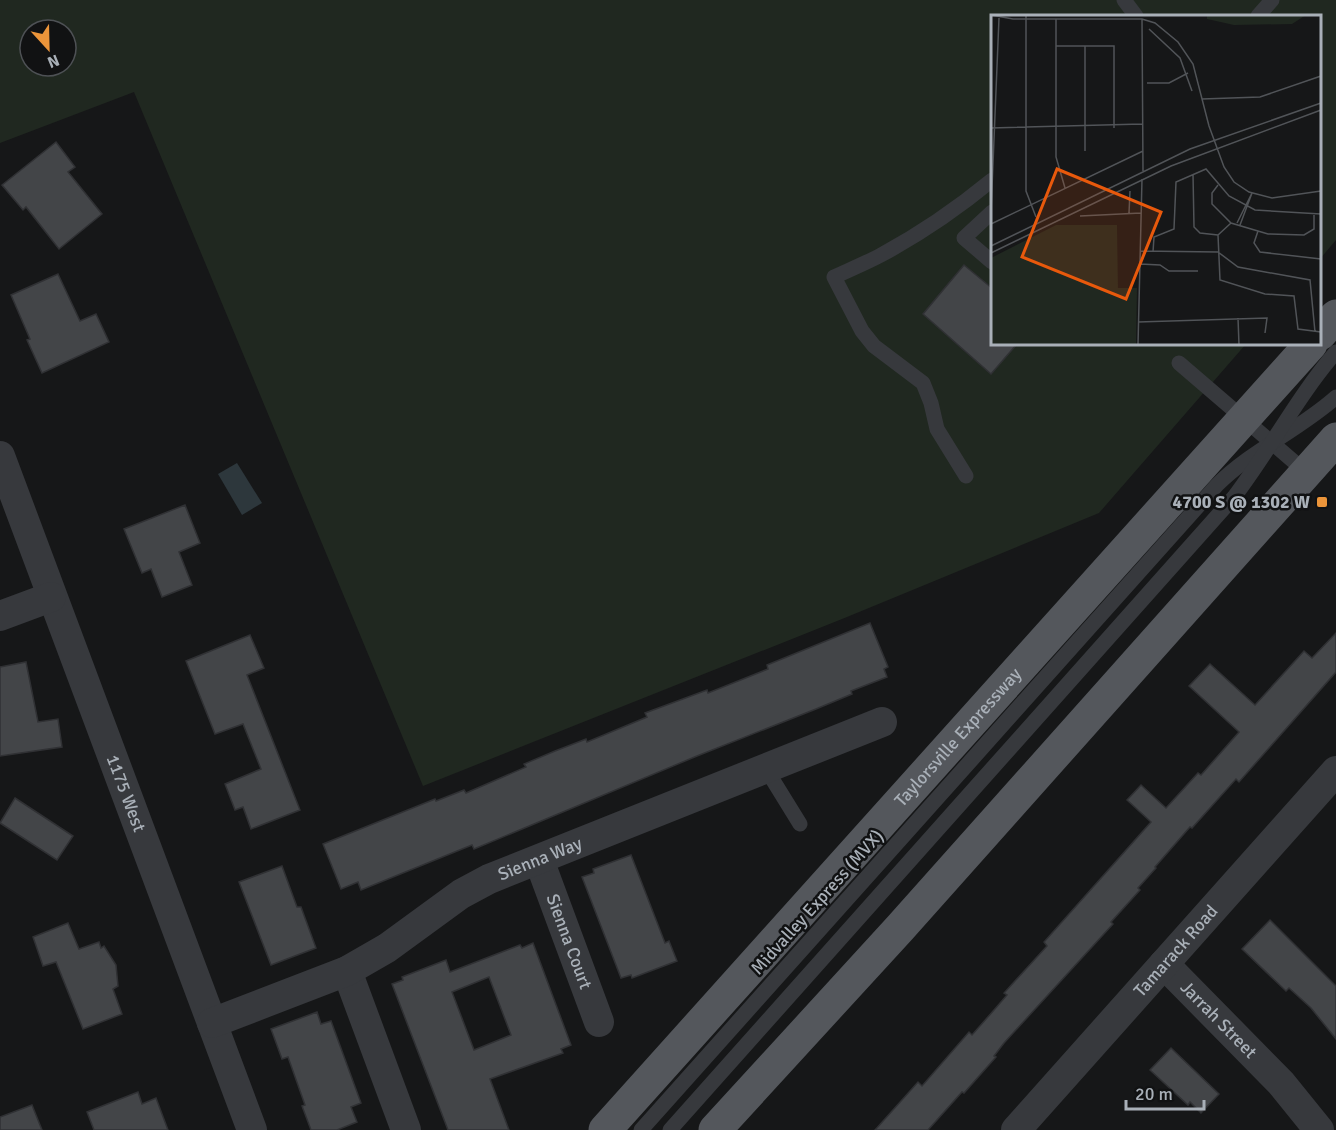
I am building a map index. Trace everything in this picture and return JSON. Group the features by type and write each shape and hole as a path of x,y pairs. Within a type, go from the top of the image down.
{"main road":[{"path":"1321,333 1336,316"},
{"name":"Taylorsville Expressway","path":"605,1130 1310,345"},
{"path":"715,1130 900,928 1336,439"}],"street":[{"name":"1175 West","path":"0,459 252,1130"},
{"path":"0,616 51,597"},
{"name":"Sienna Way","path":"212,1023 347,971 387,948 461,894 489,879 882,722"},
{"name":"Tamarack Road","path":"1016,1130 1336,771"},
{"name":"Sienna Court","path":"539,860 599,1022"},
{"name":"Jarrah Street","path":"1164,964 1281,1083 1319,1130"},
{"path":"347,971 406,1130"}],"lane":[{"path":"1124,0 1135,15"},
{"path":"1259,15 1272,0"},
{"path":"966,476 937,429 931,403 922,383 874,346 862,331 834,277 906,240 991,181"},
{"path":"991,214 964,238 991,260"},
{"name":"Midvalley Express (MVX)","path":"670,1130 1234,497 1310,383 1336,352"},
{"path":"1179,363 1306,473"},
{"name":"Midvalley Express (MVX)","path":"640,1130 1216,485 1241,462 1301,424 1336,397"},
{"path":"766,769 800,824"}],"shaded area":[{"path":"0,0 1336,0 1336,240 1321,258 1321,15 991,15 991,345 1245,345 1099,513 847,617 423,786 134,92 0,143"},
{"path":"237,463 262,503 242,515 218,474"}],"building":[{"path":"56,142 75,167 68,172 102,214 59,249 26,207 23,210 2,185"},
{"path":"964,265 991,287 991,345 1016,345 991,374 923,314"},
{"path":"58,274 80,321 96,314 109,342 42,373 11,295"},
{"path":"185,505 200,543 179,552 192,585 162,597 151,569 142,573 124,529"},
{"path":"870,623 888,667 884,669 887,677 851,691 852,694 816,709 474,849 472,845 361,890 358,882 341,889 323,844 435,799 436,801 464,790 466,793 526,767 524,764 586,739 587,742 647,717 645,713 707,690 708,693 768,669 767,665"},
{"path":"1336,633 1336,672 1239,782 1236,779 1192,828 1190,827 1138,888 1140,890 1111,922 1113,924 1004,1043 994,1056 996,1057 964,1093 962,1092 928,1130 875,1130 918,1082 922,1086 969,1032 972,1035 1007,995 1004,993 1047,946 1044,942 1151,822 1127,800 1141,785 1166,808 1198,773 1201,775 1239,732 1189,686 1210,664 1255,705 1304,651 1312,658"},
{"path":"250,635 264,668 247,675 300,810 251,829 243,807 235,810 225,784 261,769 243,724 215,734 186,661"},
{"path":"26,662 38,722 58,719 62,747 0,756 0,667"},
{"path":"15,798 73,836 57,860 0,823"},
{"path":"631,855 665,943 669,941 677,961 632,978 631,975 621,978 582,877 594,873 593,869"},
{"path":"282,866 297,907 301,907 316,948 271,965 239,882"},
{"path":"1270,920 1336,986 1336,1039 1311,1008 1289,988 1286,991 1242,949"},
{"path":"68,923 79,949 99,942 101,948 104,946 116,965 118,986 113,989 122,1014 83,1029 56,962 43,966 33,937"},
{"path":"533,943 571,1045 561,1049 563,1053 490,1079 509,1130 448,1130 392,984 403,980 402,977 446,960 450,972 520,945 522,948","holes":["489,977 511,1035 474,1050 452,992"]},
{"path":"317,1012 321,1024 331,1021 361,1103 351,1107 357,1122 337,1130 311,1130 288,1057 282,1059 271,1029"},
{"path":"1171,1048 1219,1094 1201,1113 1190,1102 1188,1105 1150,1070"},
{"path":"138,1092 142,1104 156,1098 168,1130 94,1130 87,1112"},
{"path":"32,1105 42,1130 0,1130 0,1117"}],"place":[{"name":"4700 S @ 1302 W","path":"1322,502"}]}
